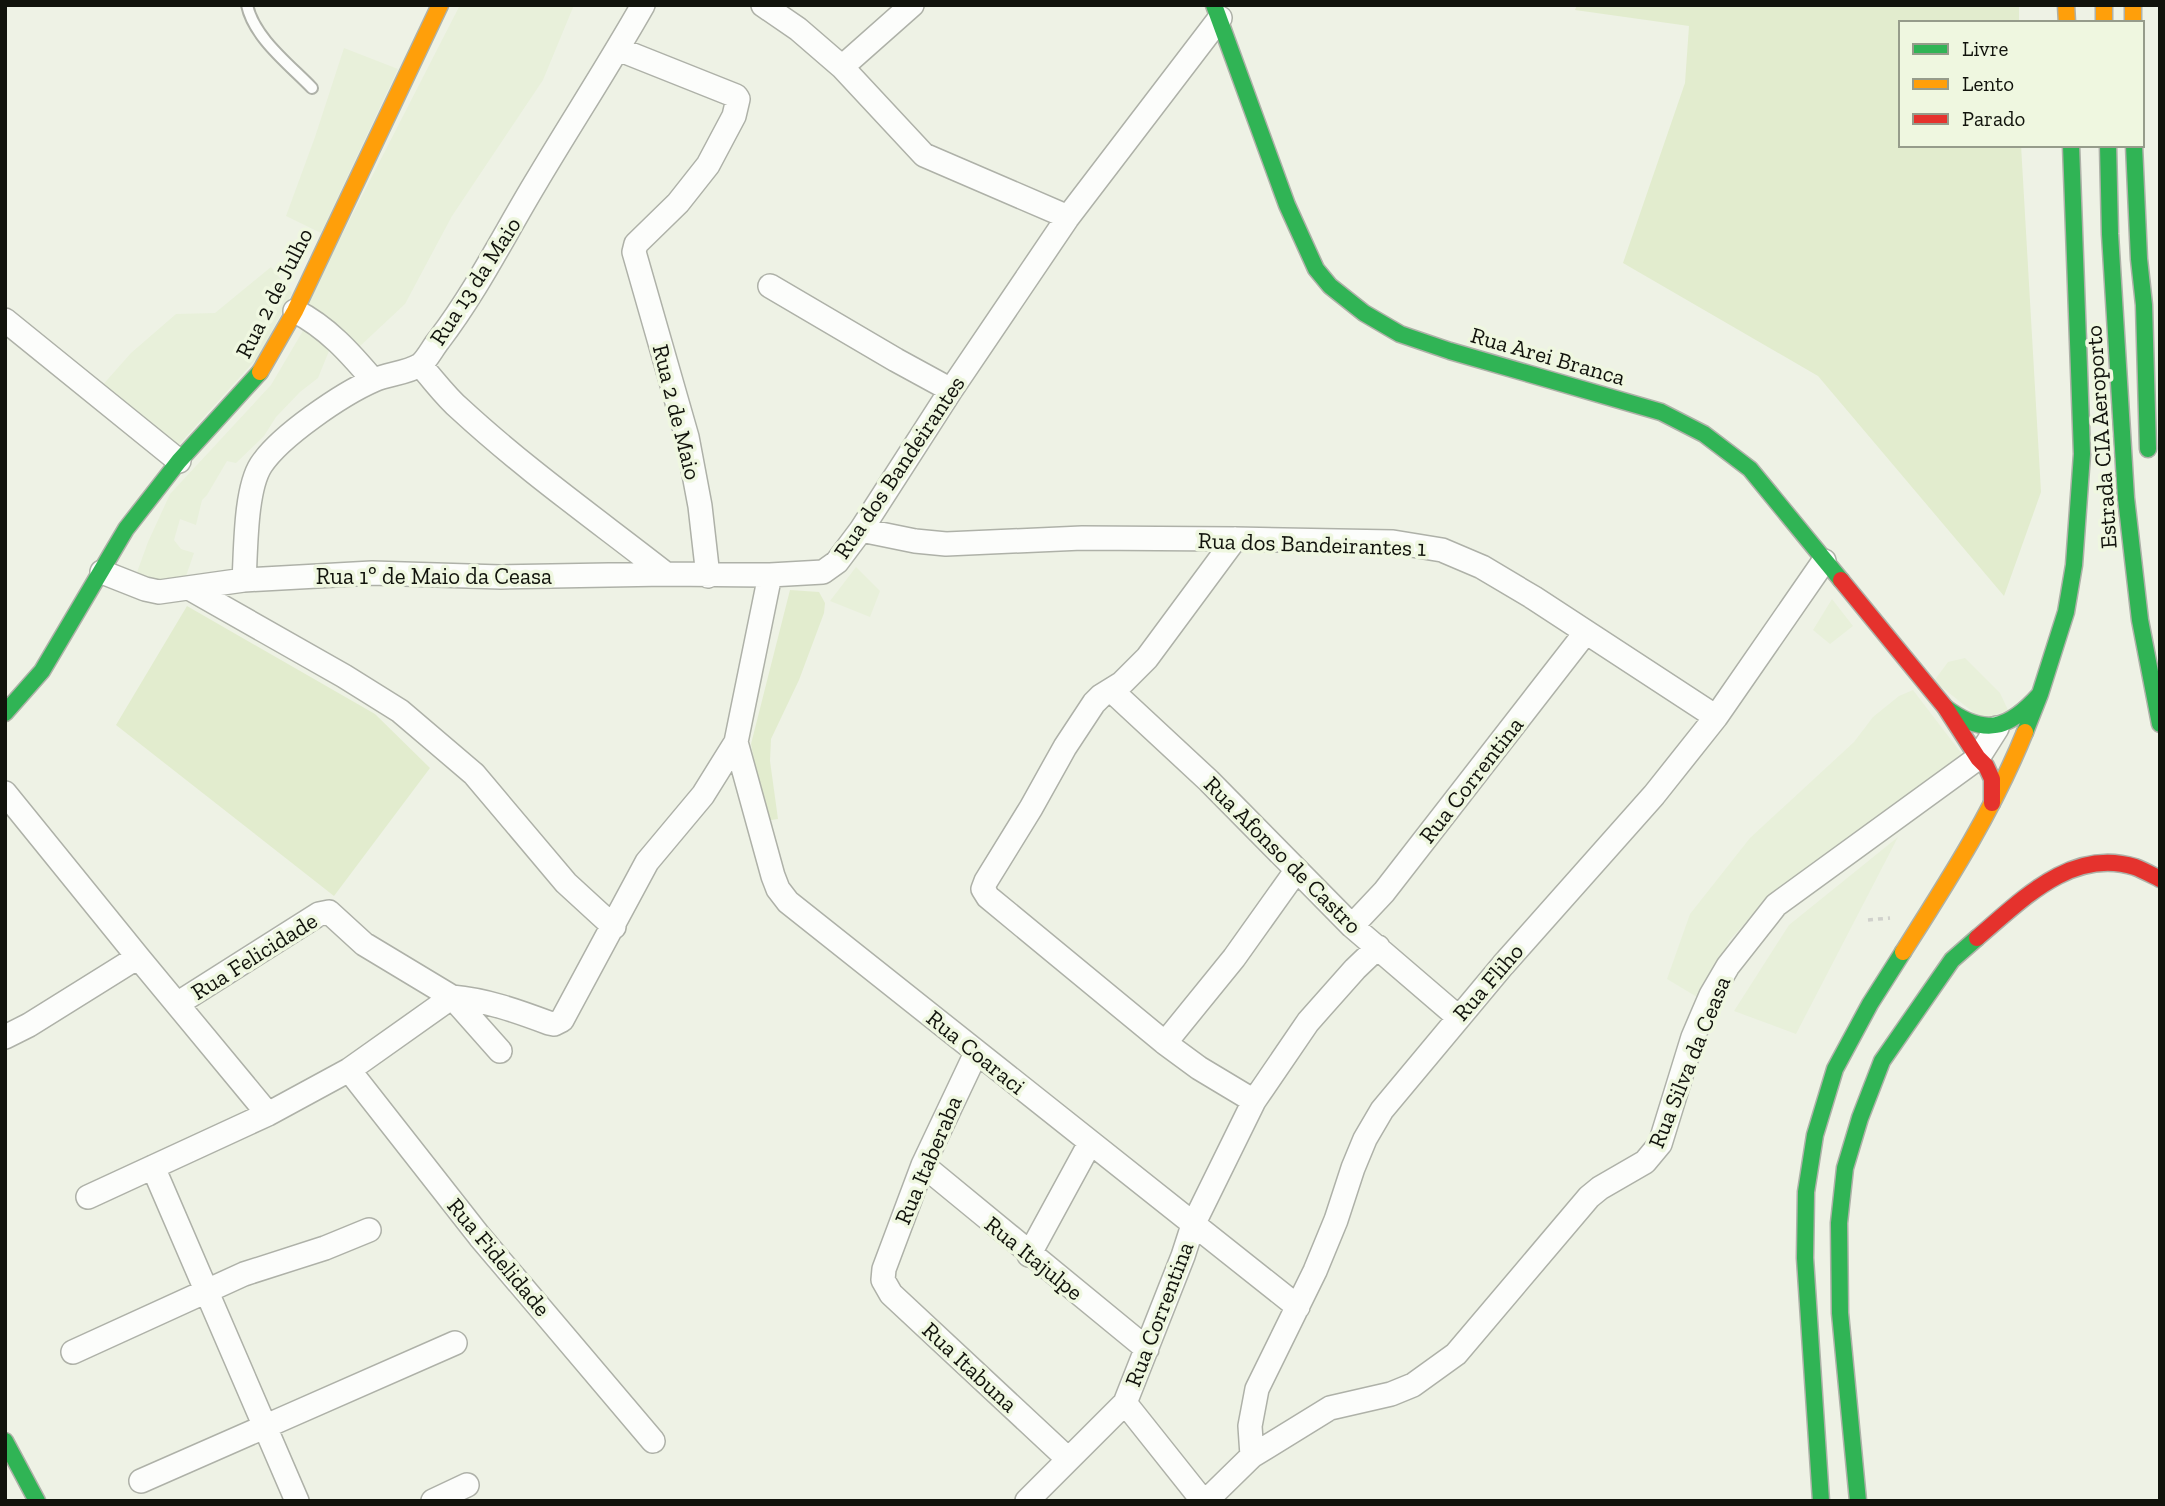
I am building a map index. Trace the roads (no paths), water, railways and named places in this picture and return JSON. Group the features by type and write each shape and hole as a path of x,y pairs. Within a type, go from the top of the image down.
{"main road":[{"name":"Rua 2 de Julho","path":"5,713 42,671 126,528 179,461 202,439 262,370 295,311 440,5"},
{"name":"Rua Arei Branca","path":"1217,11 1287,205 1316,269 1330,286 1364,313 1400,334 1661,412 1704,434 1750,469 1945,707 1986,766 1992,779 1992,803"},
{"path":"1821,1501 1805,1258 1806,1192 1815,1135 1835,1069 1870,1004 1967,852 2007,775 2040,694 2066,612 2074,565 2082,454 2071,147"},
{"name":"Estrada CIA Aeroporto","path":"2108,147 2110,234 2126,498 2140,620 2160,723"},
{"name":"Estrada CIA Aeroporto","path":"2134,147 2139,259 2144,305 2149,467"},
{"path":"1997,727 2031,706 2040,694"},
{"name":"Rua Arei Branca","path":"1945,707 1961,721 1978,727 1997,727"},
{"path":"1858,1501 1840,1313 1839,1223 1845,1168 1882,1061 1952,960 2028,895 2056,875 2079,867 2109,864 2134,866 2160,879"},
{"path":"5,1441 37,1501"}],"street":[{"name":"Rua 13 da Maio","path":"244,580 251,493 261,464 308,421 373,380 420,365 493,259 535,183 643,5"},
{"path":"763,5 798,29 842,67 924,155 1068,217"},
{"path":"842,67 912,5"},
{"name":"Rua dos Bandeirantes","path":"770,575 822,572 836,562 861,530 951,390 1068,217 1217,11"},
{"name":"Rua 2 de Maio","path":"618,49 736,96 738,102 734,116 708,165 678,203 636,244 634,252 687,437 700,506 708,576"},
{"path":"770,286 951,390"},
{"path":"295,311 315,321 336,339 373,380"},
{"path":"5,320 179,461"},
{"path":"420,365 458,407 509,452 577,508 667,574"},
{"name":"Rua dos Bandeirantes 1","path":"861,530 946,544 1082,538 1235,539 1393,542 1442,550 1482,567 1716,717"},
{"path":"1235,539 1147,658 1134,673 1094,703 1065,747 986,881 984,889 988,897 1165,1043 1199,1068 1254,1101"},
{"name":"Rua Fliho","path":"1252,1455 1250,1426 1254,1398 1336,1220 1353,1168 1366,1139 1400,1086 1573,884 1654,795 1716,717 1824,561"},
{"name":"Rua 1º de Maio da Ceasa","path":"102,572 159,592 244,580 372,573 501,577 770,575"},
{"path":"88,1197 268,1114 349,1070 452,997 496,1005 554,1024 565,1017 647,862 703,794 736,742 770,575"},
{"path":"189,587 344,676 400,712 474,774 566,883 614,927"},
{"name":"Rua Correntina","path":"1352,926 1384,892 1586,632"},
{"name":"Rua Afonso de Castro","path":"1111,690 1209,781 1352,926 1458,1017"},
{"name":"Rua Silva da Ceasa","path":"1205,1501 1252,1455 1330,1408 1391,1394 1413,1385 1456,1354 1589,1197 1645,1162 1660,1144 1693,1037 1711,995 1728,966 1776,905 1978,758 1997,727"},
{"name":"Rua Coaraci","path":"736,742 778,889 788,902 1297,1307"},
{"path":"5,793 268,1114"},
{"path":"1165,1043 1234,958 1296,871"},
{"name":"Rua Felicidade","path":"177,1004 324,912 332,914 372,950 452,997"},
{"name":"Rua Correntina","path":"1027,1501 1125,1403 1193,1225 1254,1101 1308,1022 1354,969 1378,947"},
{"path":"5,1037 138,957"},
{"path":"452,997 500,1051"},
{"name":"Rua Itaberaba","path":"884,1269 923,1165 976,1053"},
{"name":"Rua Fidelidade","path":"349,1070 480,1237 653,1441"},
{"path":"1029,1255 1090,1143"},
{"name":"Rua Itajulpe","path":"923,1165 1029,1255 1147,1349"},
{"path":"153,1167 297,1501"},
{"path":"73,1352 244,1273 326,1248 369,1230"},
{"name":"Rua Itabuna","path":"884,1269 883,1280 891,1294 1068,1459"},
{"path":"141,1481 455,1342"},
{"path":"1125,1403 1205,1501"},
{"path":"433,1501 467,1485"}],"lane":[{"path":"247,5 252,20 261,33 312,88"}]}
